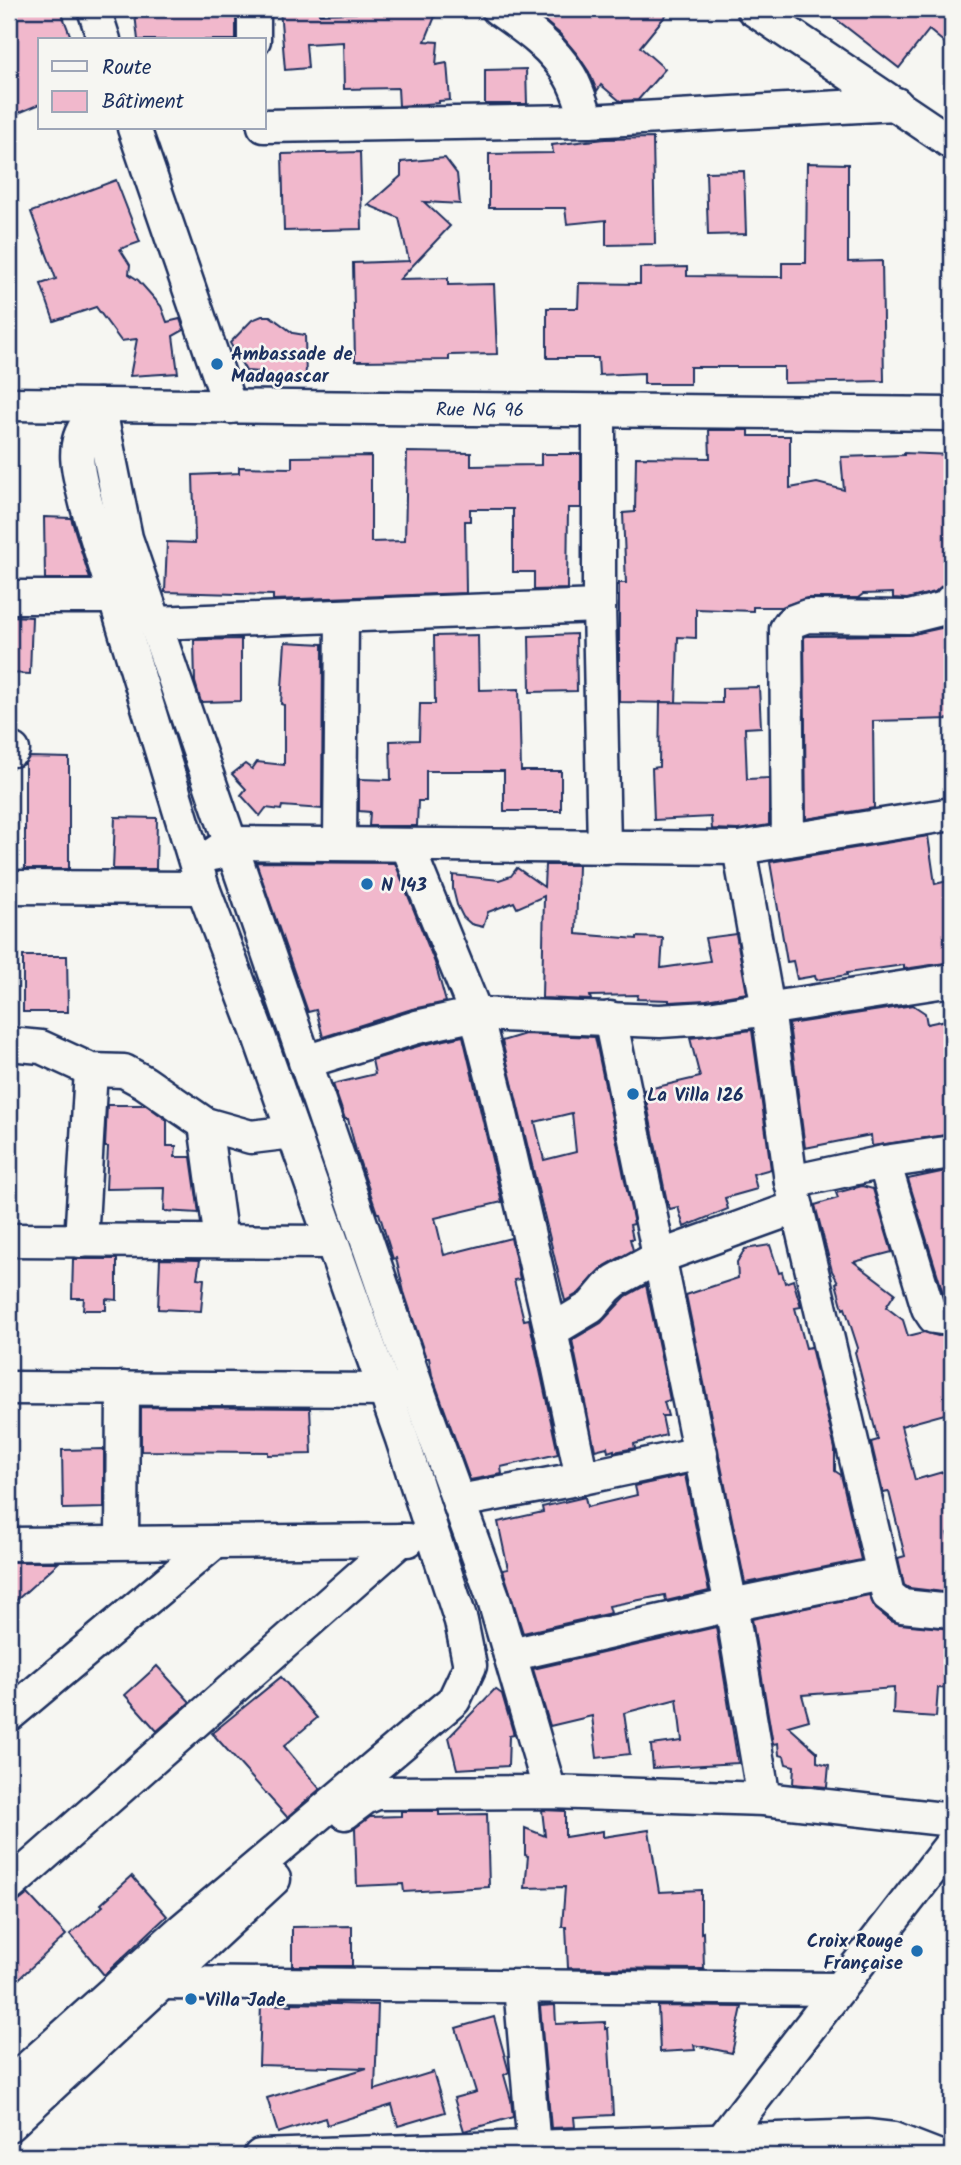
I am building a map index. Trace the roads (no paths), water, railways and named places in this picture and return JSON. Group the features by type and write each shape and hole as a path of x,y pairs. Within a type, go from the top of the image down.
{"street":[{"path":"94,9 103,38"},
{"path":"254,9 254,38"},
{"path":"498,9 536,37 558,58 571,78 588,121"},
{"path":"760,11 952,143"},
{"path":"266,126 588,121 896,104"},
{"path":"135,130 230,407"},
{"name":"Rue NG 96","path":"9,404 100,410 230,407 952,414"},
{"path":"9,2085 182,1930 454,1700 470,1666 461,1621 402,1439 200,877 86,503 78,465 78,444 87,423 100,410"},
{"path":"100,410 126,537 418,1390 493,1597 550,1792"},
{"path":"599,411 599,606 604,847"},
{"path":"9,597 115,597"},
{"path":"788,840 786,629 791,622 807,616 909,617 945,608 952,600"},
{"path":"155,623 599,606"},
{"path":"341,844 342,616"},
{"path":"9,887 200,877 230,843 738,848 952,814"},
{"path":"407,845 476,1014 551,1331 582,1478"},
{"path":"738,848 768,1009 794,1194 888,1595 897,1604 952,1611"},
{"path":"306,1062 416,1027 476,1014 660,1021 708,1018 952,980"},
{"path":"611,1018 731,1605 764,1799"},
{"path":"9,1044 40,1047 91,1070 124,1071 205,1124 251,1137 293,1132"},
{"path":"81,1241 91,1070"},
{"path":"205,1124 221,1241"},
{"path":"551,1331 591,1307 615,1282 659,1257 794,1194 884,1162 952,1152"},
{"path":"884,1162 928,1308 934,1317 952,1317"},
{"path":"9,1240 331,1242"},
{"path":"9,1388 418,1390"},
{"path":"122,1542 123,1388"},
{"path":"459,1501 701,1453"},
{"path":"9,1886 401,1540"},
{"path":"9,1544 434,1540"},
{"path":"9,1715 215,1542"},
{"path":"510,1655 883,1574"},
{"path":"9,2125 335,1822 371,1795 393,1792 550,1792 764,1799 952,1820"},
{"path":"715,2149 952,1843"},
{"path":"163,1983 839,1989"},
{"path":"520,1986 534,2148"},
{"path":"260,2156 405,2154 534,2148 715,2149 867,2136 893,2139 937,2156"}],"place":[{"name":"Ambassade de Madagascar","path":"217,364"},
{"name":"N 143","path":"367,884"},
{"name":"La Villa 126","path":"633,1094"},
{"name":"Croix Rouge Française","path":"917,1951"},
{"name":"Villa Jade","path":"191,1999"}]}
